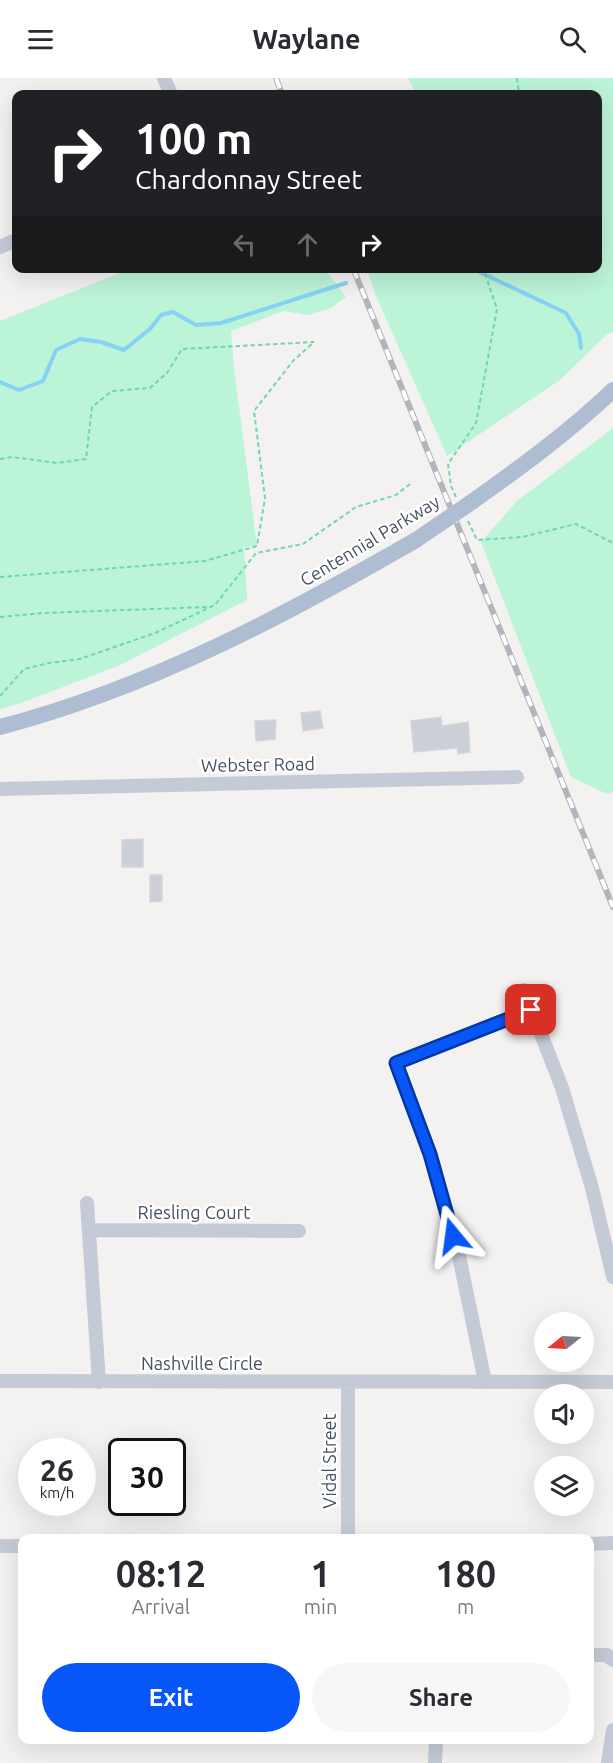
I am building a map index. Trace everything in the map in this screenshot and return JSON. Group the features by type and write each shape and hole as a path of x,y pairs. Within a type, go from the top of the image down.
{"main road":[{"name":"Centennial Parkway","path":"0,727 123,688 238,638 318,596 416,540 509,476 613,390"}],"street":[{"name":"Webster Road","path":"0,789 517,777"},
{"path":"524,990 562,1088 592,1188 613,1277"},
{"path":"484,1382 459,1256 430,1154 396,1063 531,1010"},
{"path":"87,1203 99,1382"},
{"name":"Riesling Court","path":"89,1230 299,1231"},
{"name":"Nashville Circle","path":"0,1381 613,1382"},
{"name":"Vidal Street","path":"348,1382 348,1534"},
{"path":"594,1544 613,1544"},
{"path":"0,1546 18,1546"},
{"path":"594,1655 607,1655 613,1660"},
{"path":"608,1763 613,1730"},
{"path":"435,1763 436,1744"}],"path":[{"path":"451,486 448,464 476,423 496,309 485,273"},
{"path":"0,459 12,457 57,463 86,459 92,407 112,391 150,388 167,373 182,349 314,342 293,361 254,411 265,498 257,546 205,561 0,577"},
{"path":"0,696 24,669 80,658 155,633 215,605 256,554 303,544 356,507 396,495 410,484"},
{"path":"477,540 522,537 576,524 613,543"},
{"path":"0,617 44,613 211,607"}],"green space":[{"path":"408,78 613,78 613,332 606,335 560,380 447,456 375,294 368,273 602,273 602,90 414,90"},
{"path":"120,273 328,273 346,297 331,308 308,315 283,311 231,331 257,546 244,547 247,600 120,665 19,704 0,709 0,321"},
{"path":"613,428 613,792 607,794 571,777 481,542 517,501"}],"building":[{"path":"320,711 323,728 303,731 301,713"},
{"path":"441,717 442,726 468,722 470,752 458,754 457,748 414,752 411,721"},
{"path":"276,720 275,739 256,741 255,721"},
{"path":"143,839 143,867 122,867 122,840"},
{"path":"150,875 162,875 162,901 150,902"}],"waterway":[{"path":"482,273 566,313 579,334 581,348"},
{"path":"0,382 19,390 43,381 56,350 80,339 101,342 124,350 150,329 161,315 173,312 196,325 221,323 346,283"}],"railway":[{"path":"276,78 280,90"},
{"path":"355,273 613,907"}],"route":[{"path":"453,1236 430,1154 396,1063 531,1010"}]}
